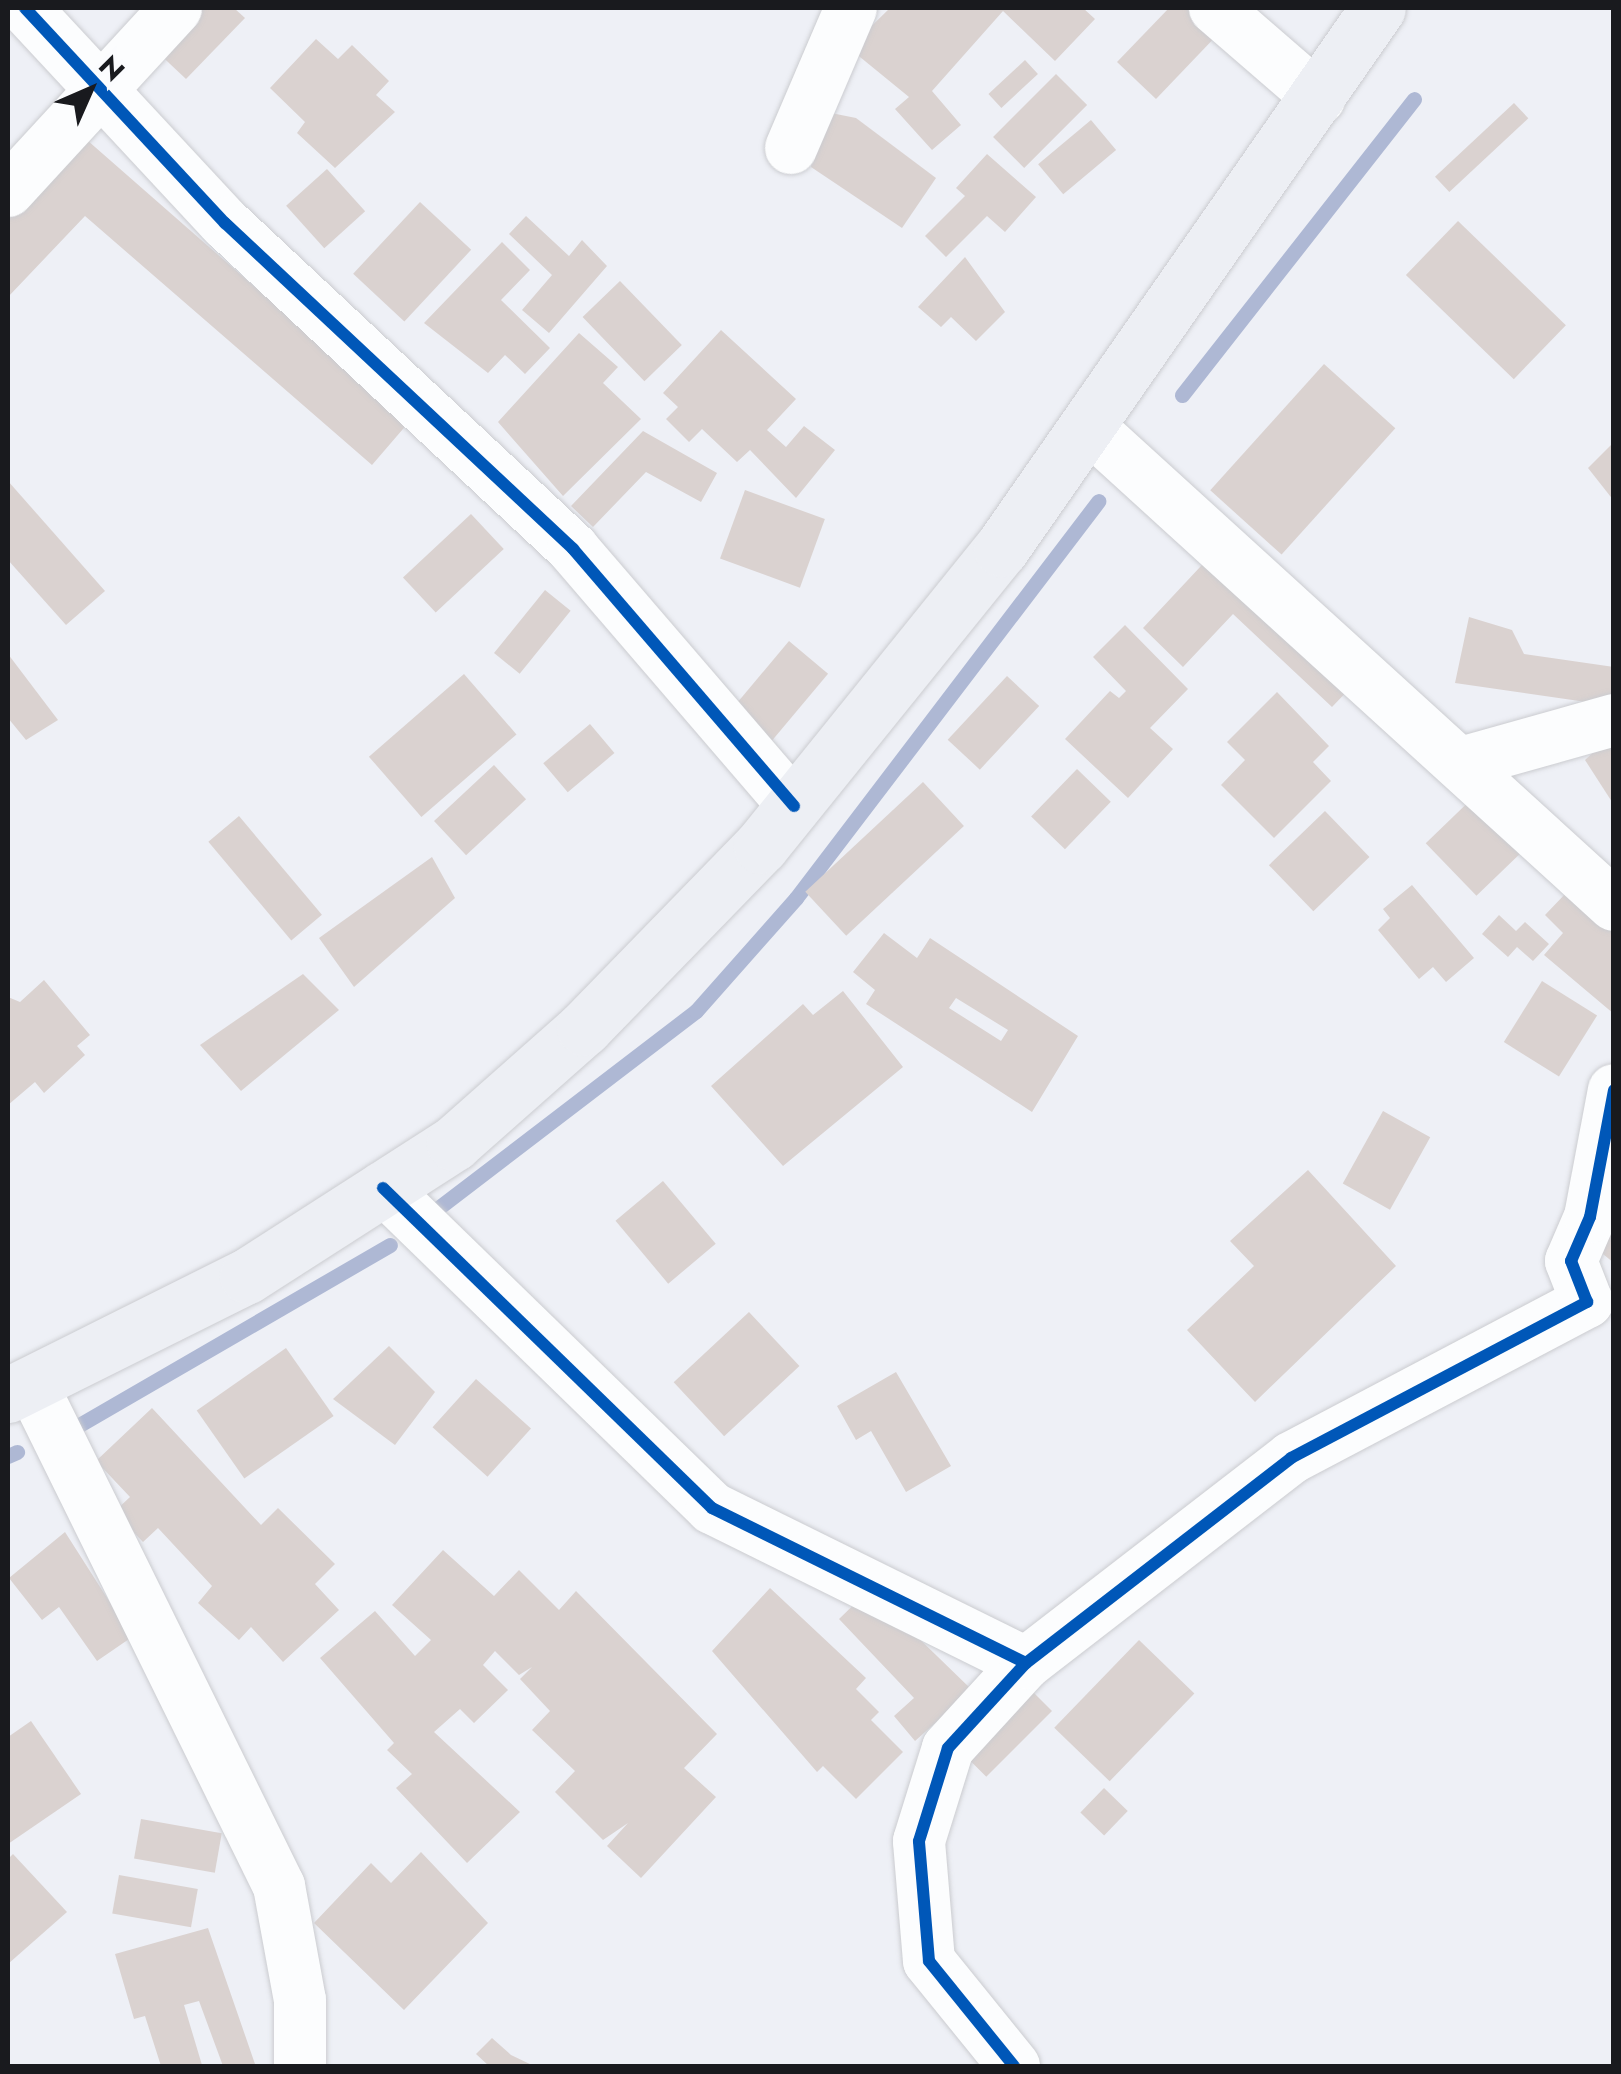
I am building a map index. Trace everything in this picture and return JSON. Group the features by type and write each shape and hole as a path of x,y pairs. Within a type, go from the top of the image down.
{"main road":[{"path":"20,1390 247,1276 454,1142 584,1028 794,806 1088,426 1378,8"}],"street":[{"path":"25,8 225,223 573,549 794,806"},
{"path":"8,191 176,8"},
{"path":"791,148 852,8"},
{"path":"1216,8 1319,98"},
{"path":"1088,426 1614,904"},
{"path":"1462,763 1614,720"},
{"path":"1014,2066 929,1961 919,1841 948,1748 1026,1663 1291,1458 1587,1302 1571,1260 1590,1216 1614,1090"},
{"path":"383,1188 712,1508 1026,1663"},
{"path":"20,1390 278,1886 300,2000 300,2066"}],"building":[{"path":"187,8 234,8 245,18 186,79 151,46"},
{"path":"890,8 1083,8 1095,19 1055,61 1003,11 932,91 961,125 932,150 895,109 909,97 849,48"},
{"path":"1169,8 1197,8 1221,31 1156,99 1117,62"},
{"path":"316,39 338,59 352,45 389,81 376,95 395,112 335,168 297,133 305,122 270,88"},
{"path":"1025,60 1038,74 1001,108 988,94"},
{"path":"1056,74 1087,105 1024,168 993,137"},
{"path":"1514,103 1528,118 1449,192 1435,177"},
{"path":"821,111 856,118 936,178 902,228 811,167"},
{"path":"1091,120 1116,150 1063,194 1038,164"},
{"path":"79,133 409,422 372,465 85,216 8,297 8,208"},
{"path":"987,154 1036,197 1005,232 987,216 946,257 925,236 965,196 956,188"},
{"path":"327,169 365,211 324,248 286,206"},
{"path":"420,202 471,250 404,321 353,274"},
{"path":"526,216 569,256 582,240 607,266 549,333 522,310 552,275 509,234"},
{"path":"1458,221 1566,325 1514,379 1406,275"},
{"path":"502,242 530,270 501,300 550,348 525,374 505,355 488,373 424,323"},
{"path":"965,257 1005,312 976,341 951,317 941,327 918,307"},
{"path":"620,281 682,345 644,381 583,317"},
{"path":"721,330 796,399 767,430 786,447 804,426 835,450 796,498 750,450 737,462 702,429 689,442 666,419 678,407 663,393"},
{"path":"579,333 618,367 603,383 641,419 563,496 498,422"},
{"path":"1324,364 1395,428 1282,555 1210,490"},
{"path":"643,431 717,473 701,502 646,472 593,527 571,506"},
{"path":"1614,442 1614,501 1588,468"},
{"path":"8,481 105,591 66,625 8,560"},
{"path":"745,490 825,519 800,588 720,559"},
{"path":"471,514 504,549 436,613 403,577"},
{"path":"1215,551 1355,683 1332,707 1233,614 1183,667 1143,628"},
{"path":"545,590 571,611 520,674 494,653"},
{"path":"1469,617 1512,630 1524,654 1614,667 1614,706 1455,683"},
{"path":"1125,625 1188,689 1150,728 1173,749 1128,798 1065,739 1110,691 1119,698 1126,691 1093,657"},
{"path":"789,641 828,674 771,742 732,709"},
{"path":"8,654 58,720 26,740 8,718"},
{"path":"464,674 516,734 421,817 369,757"},
{"path":"1007,676 1039,706 980,770 948,740"},
{"path":"1277,692 1329,746 1313,762 1331,781 1274,838 1221,785 1245,760 1227,742"},
{"path":"590,724 614,753 568,792 543,763"},
{"path":"1614,733 1614,805 1585,760"},
{"path":"494,765 526,799 466,855 434,821"},
{"path":"1077,769 1111,802 1065,849 1031,816"},
{"path":"923,782 964,826 846,936 805,892"},
{"path":"1484,787 1535,840 1476,896 1426,843"},
{"path":"1325,811 1369,857 1313,911 1269,865"},
{"path":"239,816 322,915 291,941 208,842"},
{"path":"432,857 455,898 354,987 319,938"},
{"path":"1412,885 1474,958 1446,982 1433,967 1419,979 1378,930 1390,918 1383,909"},
{"path":"1566,893 1614,912 1614,1014 1544,955 1563,933 1545,915"},
{"path":"1499,915 1516,931 1525,922 1549,944 1533,961 1517,947 1508,957 1482,934"},
{"path":"884,933 917,958 930,938 1078,1036 1032,1112 866,1004 875,990 853,972","holes":["956,998 1008,1030 1001,1041 949,1008"]},
{"path":"303,974 339,1010 241,1091 200,1045"},
{"path":"44,980 90,1035 77,1046 85,1055 44,1093 35,1082 8,1105 8,997 20,1002"},
{"path":"1542,981 1597,1015 1559,1077 1504,1042"},
{"path":"843,991 903,1067 783,1166 711,1086 803,1004 813,1015"},
{"path":"1383,1111 1430,1137 1390,1210 1343,1184"},
{"path":"1308,1170 1396,1266 1255,1402 1187,1330 1254,1266 1230,1241"},
{"path":"663,1181 716,1244 668,1284 616,1221"},
{"path":"1614,1231 1614,1263 1598,1250"},
{"path":"749,1312 799,1366 724,1436 674,1382"},
{"path":"389,1346 435,1392 395,1445 333,1399"},
{"path":"286,1348 334,1416 244,1479 197,1411"},
{"path":"896,1372 951,1466 906,1492 871,1431 856,1440 837,1406"},
{"path":"476,1379 531,1429 487,1477 433,1427"},
{"path":"152,1408 261,1525 278,1508 335,1564 315,1584 339,1610 283,1662 251,1627 239,1640 198,1603 212,1586 158,1528 143,1542 114,1512 130,1497 96,1461"},
{"path":"65,1532 132,1637 97,1661 59,1607 42,1620 9,1578"},
{"path":"443,1550 494,1596 519,1570 559,1610 576,1591 717,1734 684,1768 716,1797 641,1878 607,1846 628,1823 603,1840 555,1792 575,1771 532,1730 550,1711 520,1679 532,1667 519,1675 495,1651 483,1665 508,1690 474,1723 460,1709 434,1732 520,1812 467,1863 396,1788 412,1774 387,1750 394,1743 320,1658 375,1611 415,1656 431,1640 392,1605"},
{"path":"770,1588 866,1678 856,1689 879,1712 871,1720 903,1752 856,1799 823,1766 817,1772 712,1651"},
{"path":"869,1590 972,1690 915,1741 894,1716 914,1698 839,1619"},
{"path":"1139,1640 1194,1693 1110,1781 1054,1728"},
{"path":"1023,1682 1052,1711 986,1777 957,1748"},
{"path":"31,1721 81,1794 8,1844 8,1737"},
{"path":"1104,1788 1128,1811 1104,1835 1080,1812"},
{"path":"141,1819 222,1833 215,1873 134,1858"},
{"path":"421,1852 488,1923 404,2010 314,1923 371,1863 391,1883"},
{"path":"13,1854 67,1912 8,1964 8,1859"},
{"path":"119,1875 198,1889 191,1927 112,1913"},
{"path":"208,1928 255,2064 223,2066 199,2001 184,2005 202,2065 161,2066 145,2016 134,2019 115,1954"},
{"path":"492,2038 511,2055 534,2066 489,2066 476,2054"}],"waterway":[{"path":"1182,395 1414,99"},
{"path":"437,1209 696,1011 796,898 1098,501"},
{"path":"81,1424 390,1245"},
{"path":"8,1456 17,1452"}],"cycle path":[{"path":"25,8 225,223 573,549 794,806"},
{"path":"1014,2066 929,1961 919,1841 948,1748 1026,1663 1291,1458 1587,1302 1571,1261 1590,1217 1614,1090"},
{"path":"383,1188 712,1508 1026,1663"}]}
